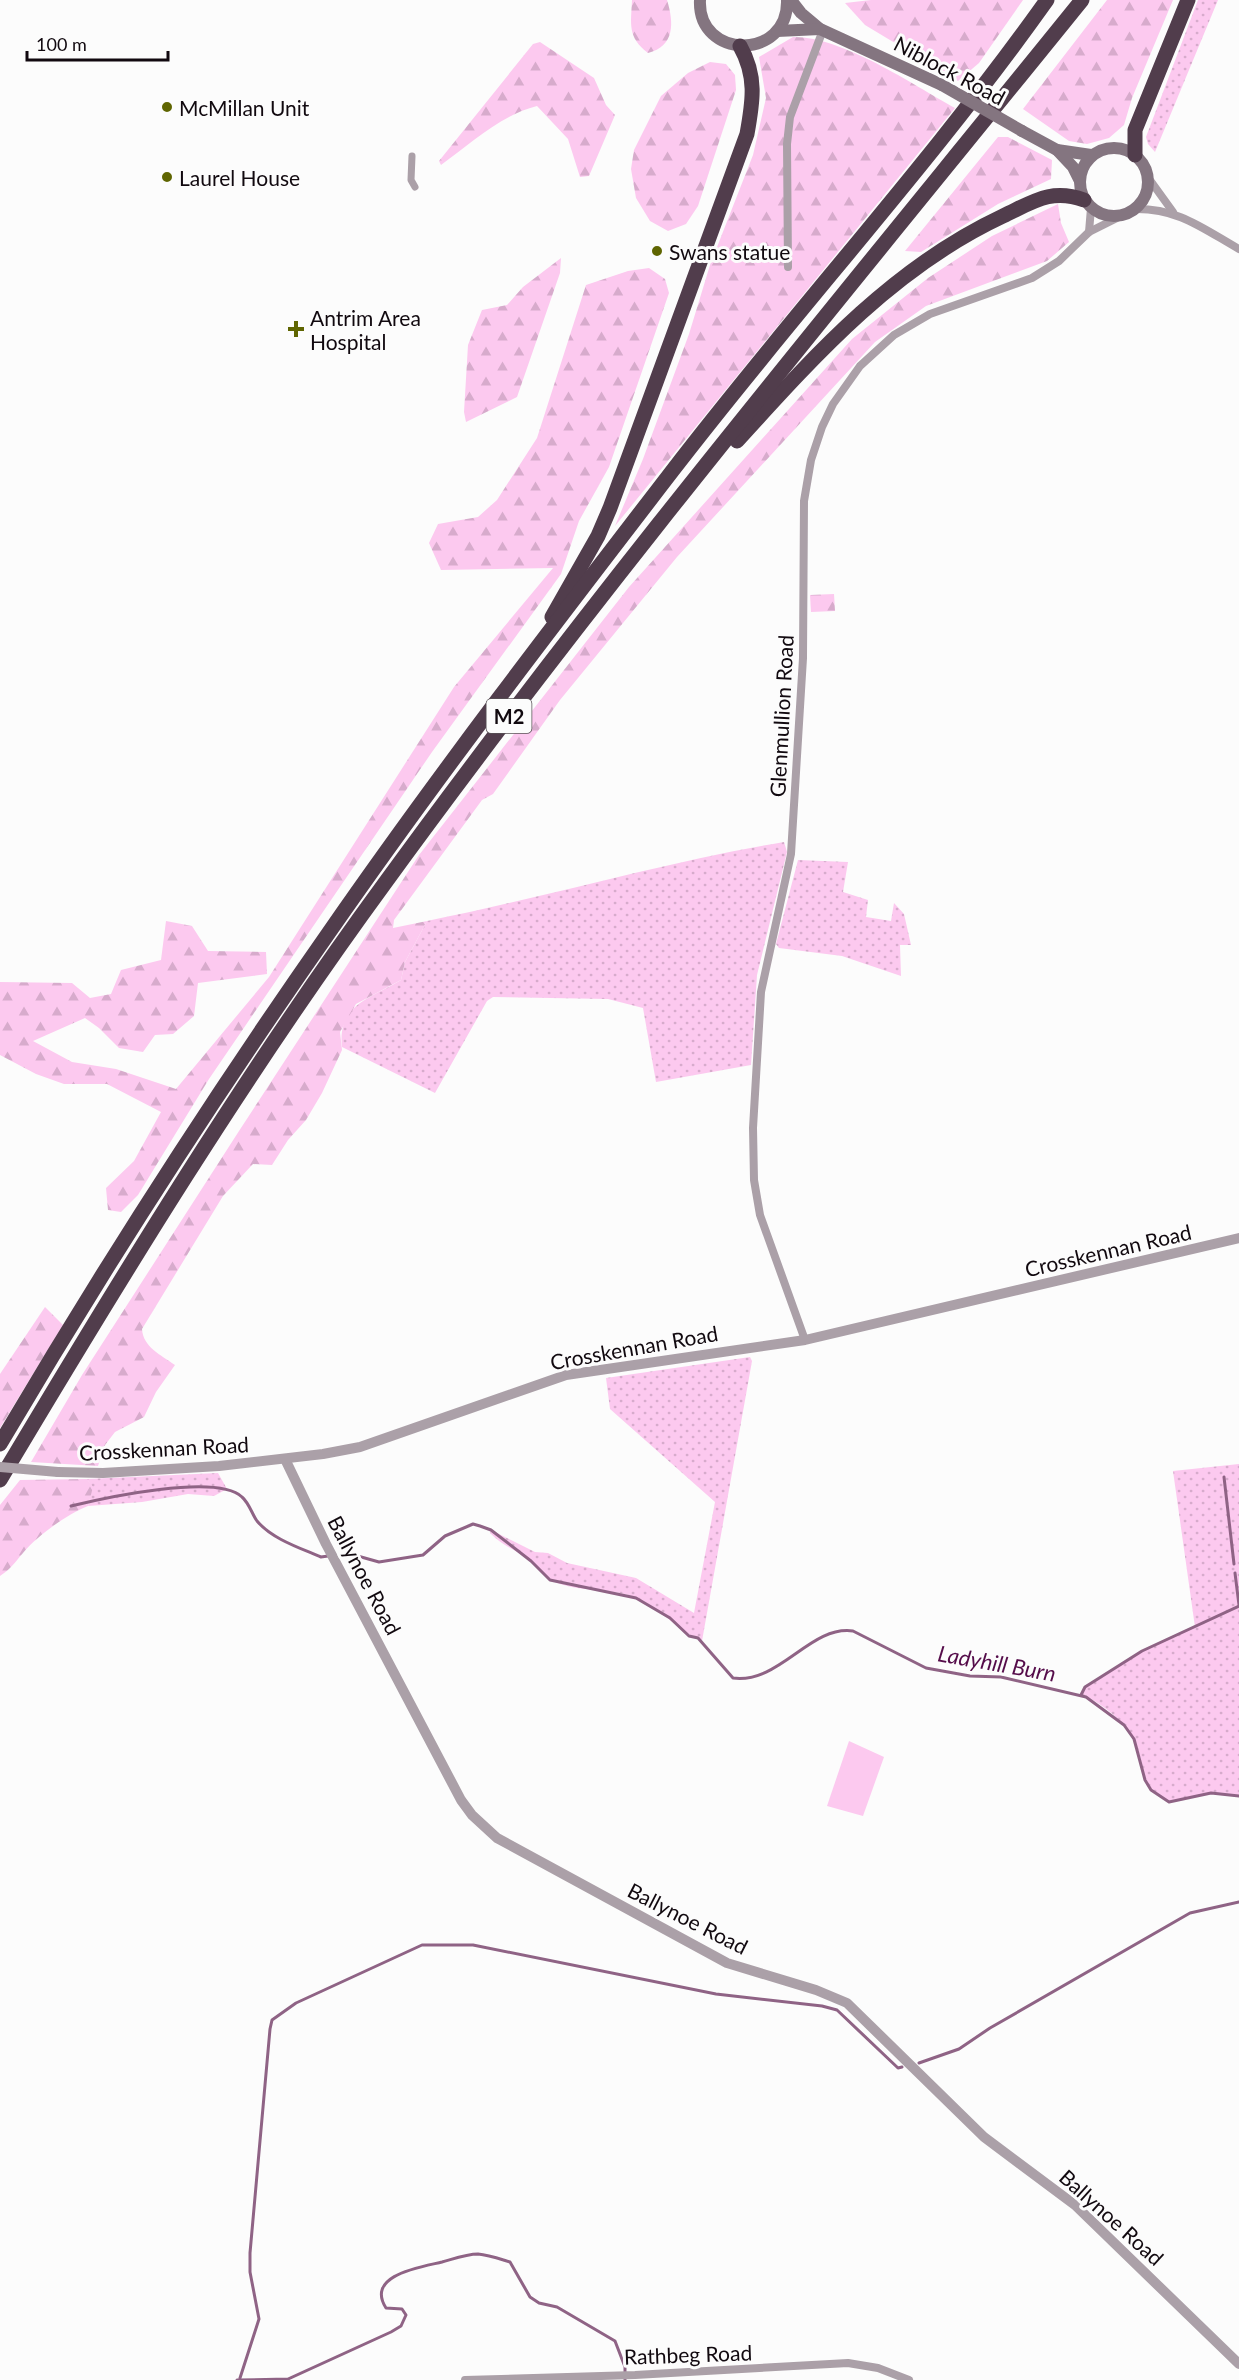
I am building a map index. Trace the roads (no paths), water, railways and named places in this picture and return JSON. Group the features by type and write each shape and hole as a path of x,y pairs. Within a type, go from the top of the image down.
{"highway":[{"name":"M2","path":"0,1444 130,1231 257,1037 439,779 676,466 941,140 1047,0"},
{"name":"M2","path":"0,1480 172,1199 293,1014 382,887 478,756 659,521 1083,0"},
{"path":"1135,155 1135,130 1188,0"},
{"path":"535,652 598,536 610,508 747,134 754,92 749,62 740,46"},
{"path":"659,521 715,464 809,361 849,321 891,286 944,249 990,222 1042,198 1063,194 1088,204"}],"main road":[{"path":"700,0 703,21 711,32 729,44 740,46 754,45 777,31 784,19 789,0"},
{"name":"Niblock Road","path":"789,0 821,29 942,85 1057,150 1073,167 1079,179"},
{"name":"Niblock Road","path":"777,31 821,29"},
{"path":"1113,147 1135,155 1148,176 1146,195 1129,212 1112,216 1088,204 1079,179 1081,170 1091,155 1113,147"},
{"name":"Niblock Road","path":"1057,150 1091,155"}],"street":[{"path":"788,267 787,144 790,117 821,29"},
{"path":"412,156 411,180 415,187"},
{"path":"1148,176 1173,212"},
{"path":"1088,204 1089,232"},
{"path":"1129,212 1155,209 1173,212 1239,249"},
{"name":"Glenmullion Road","path":"805,1340 760,1215 752,1156 761,992 787,876 794,820 803,658 804,512 811,460 822,427 833,404 860,366 888,340 930,314 1032,278 1059,261 1089,232 1129,212"},
{"name":"Crosskennan Road","path":"0,1467 58,1472 114,1473 285,1459 360,1446 566,1376 805,1340 1239,1238"},
{"name":"Ballynoe Road","path":"285,1459 321,1534 461,1800 482,1826 497,1838 566,1877 726,1963 816,1990 847,2003 978,2132 1075,2205 1239,2364"},
{"name":"Rathbeg Road","path":"465,2380 635,2375 848,2363 878,2368 909,2380"}],"waterway":[{"path":"1224,1477 1234,1564"},
{"name":"Ladyhill Burn","path":"71,1506 133,1493 186,1487 229,1490 244,1499 257,1521 270,1533 321,1557 328,1556"},
{"name":"Ladyhill Burn","path":"341,1554 347,1553 379,1562 423,1555 445,1536 473,1524 491,1530 531,1561 550,1580 636,1598 670,1618 689,1636 698,1638 733,1678 750,1677 766,1672 823,1637 837,1632 853,1631 926,1668 970,1676 1001,1677 1086,1697 1124,1725 1134,1739 1145,1780 1151,1790 1169,1802 1211,1793 1239,1796"},
{"path":"1235,1573 1239,1605"},
{"path":"1081,1695 1085,1687 1142,1651 1239,1606"},
{"path":"919,2063 959,2049 990,2028 1190,1913 1239,1902"},
{"path":"240,2378 259,2319 250,2272 250,2253 270,2029 272,2020 296,2003 422,1945 473,1945 716,1994 822,2006 837,2010 898,2068 902,2067"},
{"path":"237,2380 288,2379 391,2332 401,2326 406,2315 402,2309 386,2308 382,2297 383,2288 389,2280 410,2270 478,2254 510,2262 530,2297 539,2303 557,2307 615,2341 625,2367 625,2380"}],"place":[{"name":"McMillan Unit","path":"167,107"},
{"name":"Laurel House","path":"167,177"},
{"name":"Swans statue","path":"657,251"},
{"name":"Antrim Area Hospital","path":"296,329"}]}
